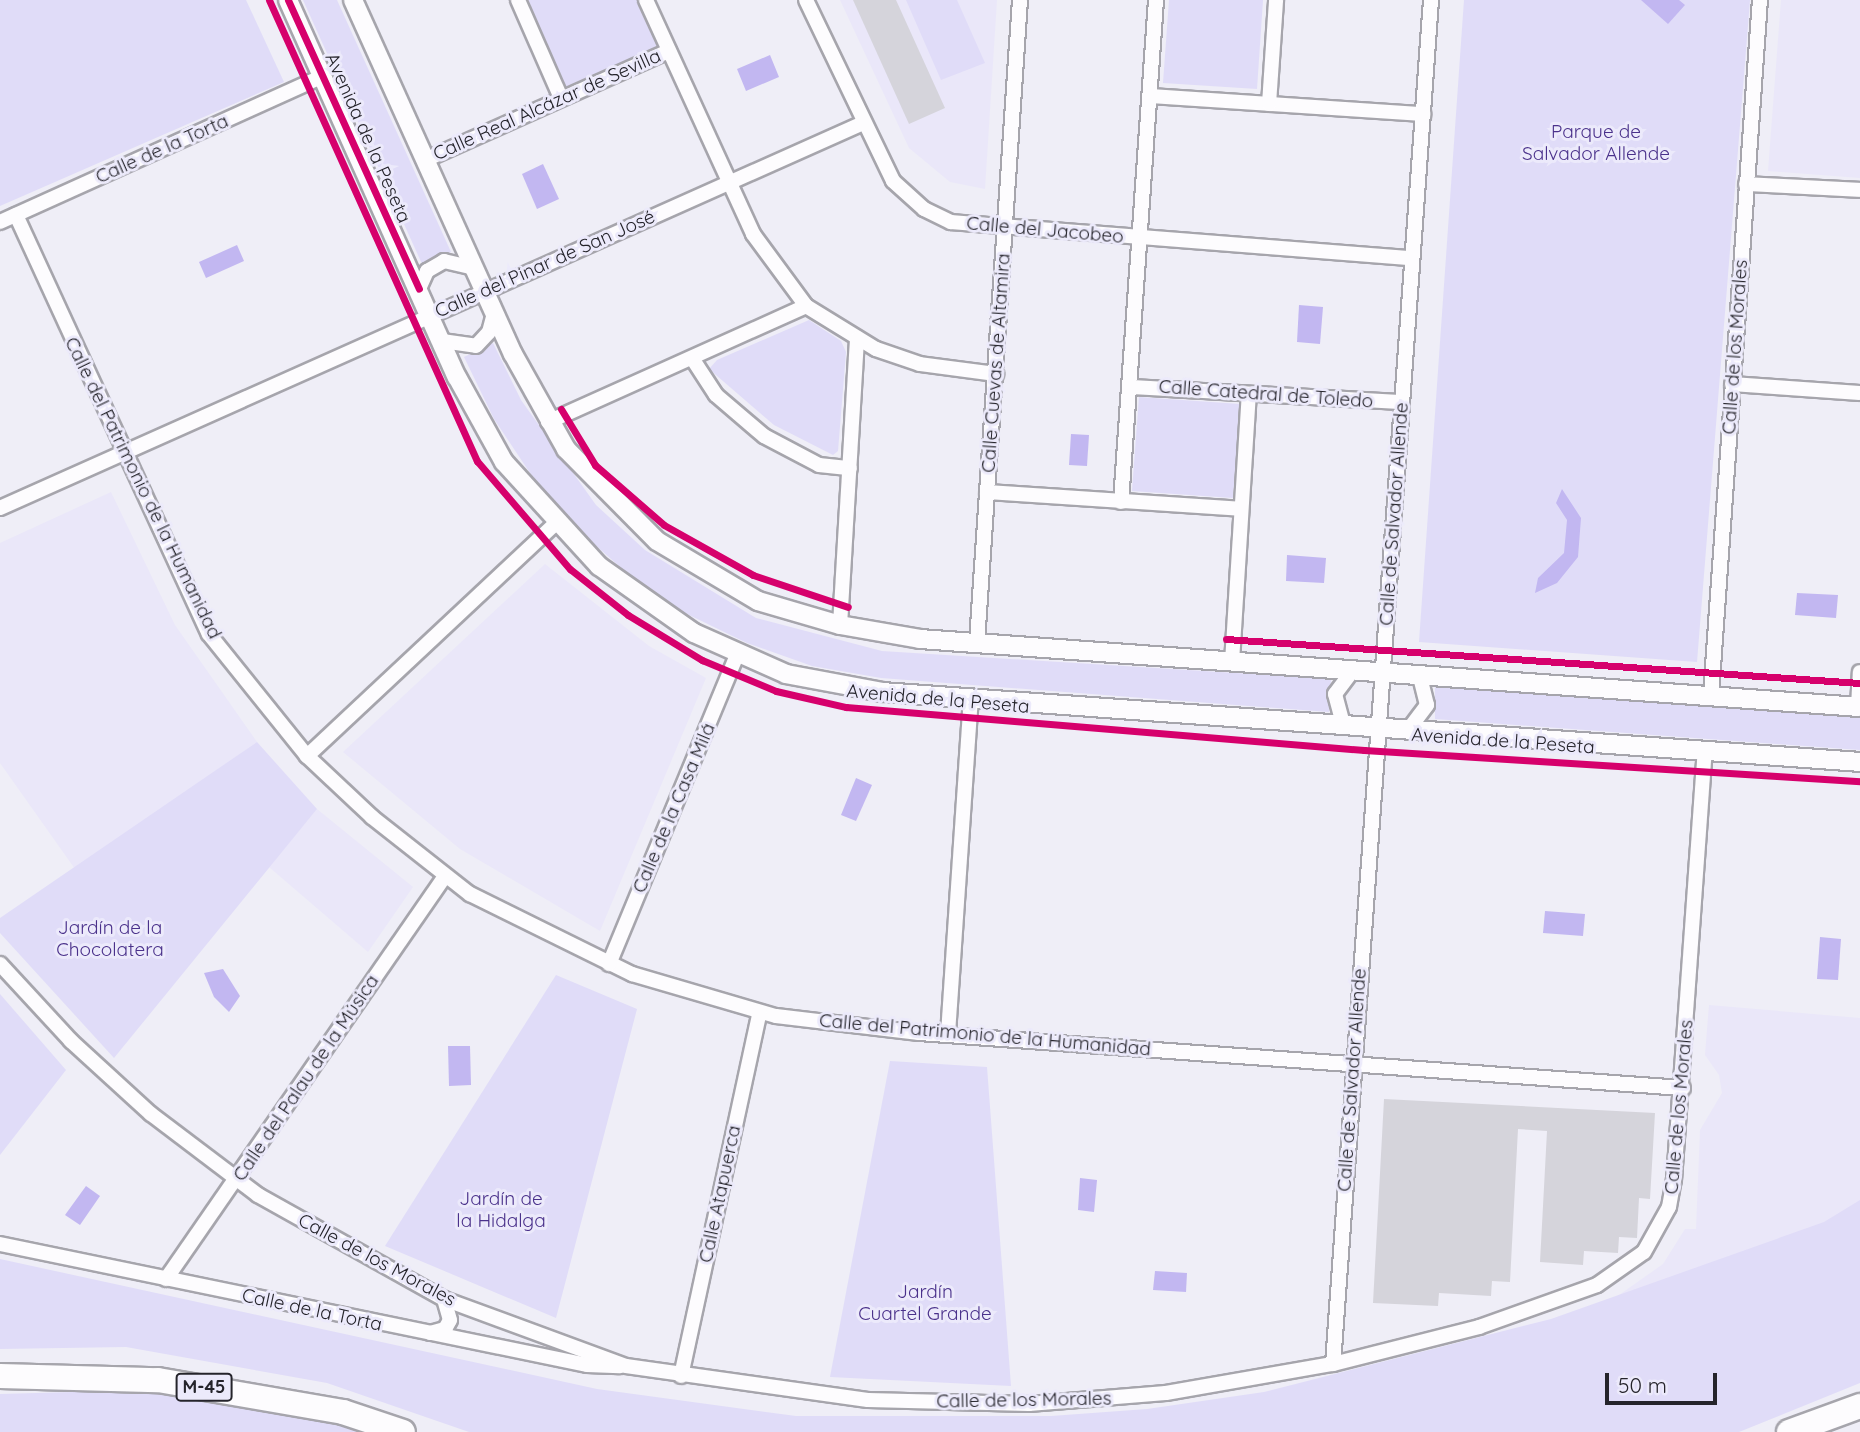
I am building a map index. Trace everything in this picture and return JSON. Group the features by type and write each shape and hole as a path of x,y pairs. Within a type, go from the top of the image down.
{"highway":[{"name":"M-45","path":"0,1376 158,1380 343,1412 402,1432"},
{"path":"1789,1432 1860,1406"}],"street":[{"name":"Avenida de la Peseta","path":"288,0 430,315 491,441 555,524 649,606 738,653 829,685 1860,762"},
{"path":"353,0 494,313 548,422 605,494 657,541 758,601 840,625 977,642 1859,707 1860,672"},
{"path":"518,0 561,98"},
{"path":"646,0 728,183 773,266 806,306 857,339 920,364 996,374"},
{"name":"Calle del Jacobeo","path":"806,0 861,124 893,181 924,209 951,222 1005,229 1411,258"},
{"name":"Calle Cuevas de Altamira","path":"977,642 1020,0"},
{"path":"1121,502 1156,0"},
{"path":"1269,104 1276,0"},
{"name":"Calle de Salvador Allende","path":"1333,1364 1352,1065 1431,0"},
{"name":"Calle de los Morales","path":"1711,695 1760,0"},
{"name":"Calle Real Alcázar de Sevilla","path":"425,160 669,51"},
{"name":"Calle de la Torta","path":"0,222 323,76"},
{"path":"1150,96 1423,114"},
{"name":"Calle del Pinar de San José","path":"0,508 861,124"},
{"path":"1746,184 1860,190"},
{"name":"Calle del Patrimonio de la Humanidad","path":"16,215 122,452 209,634 307,755 445,876 609,964 760,1012 948,1034 1683,1088"},
{"path":"419,289 427,271 444,261 474,268"},
{"path":"548,422 806,306"},
{"path":"442,341 476,346 489,332 494,313"},
{"path":"840,625 857,339"},
{"path":"692,358 716,395 764,436 819,465 850,468"},
{"path":"1732,384 1860,393"},
{"name":"Calle Catedral de Toledo","path":"1130,387 1402,402"},
{"path":"1232,662 1249,395"},
{"path":"987,492 1240,509"},
{"path":"307,755 555,524"},
{"name":"Calle de la Casa Milá","path":"609,964 738,653"},
{"path":"1343,724 1335,694 1353,669"},
{"name":"Avenida de la Peseta","path":"1409,729 1427,705 1419,674"},
{"path":"948,1034 971,697"},
{"name":"Calle de los Morales","path":"0,964 75,1045 236,1180 349,1250 444,1299 626,1366 681,1376 869,1400 1029,1404 1166,1393 1333,1364 1504,1319 1566,1298 1626,1269 1657,1233 1669,1207 1683,1088 1704,751"},
{"name":"Calle del Palau de la Música","path":"166,1279 445,876"},
{"name":"Calle Atapuerca","path":"681,1376 760,1012"},
{"name":"Calle de la Torta","path":"0,1244 587,1365 626,1366"},
{"path":"428,1334 445,1329 450,1320 444,1299"}],"shaded area":[{"path":"840,0 997,0 985,189 950,182 909,148"},
{"path":"1641,0 1679,0 1685,5 1668,24"},
{"path":"1781,0 1860,0 1860,178 1768,171"},
{"path":"770,55 779,77 746,91 737,69"},
{"path":"543,164 559,199 537,209 522,174"},
{"path":"237,245 244,261 206,278 199,262"},
{"path":"1299,305 1323,307 1320,344 1297,342"},
{"path":"1071,434 1089,435 1087,466 1069,465"},
{"path":"1562,489 1581,518 1578,557 1557,583 1535,593 1538,578 1564,553 1567,520 1556,503"},
{"path":"111,492 175,625 257,742 75,869 0,763 0,543"},
{"path":"1287,555 1326,558 1324,583 1286,581"},
{"path":"545,564 649,646 706,678 600,931 460,849 343,752"},
{"path":"1797,593 1838,595 1836,618 1795,615"},
{"path":"856,778 872,785 856,821 841,815"},
{"path":"317,809 413,887 368,952 269,867"},
{"path":"1545,911 1585,914 1583,936 1543,933"},
{"path":"1820,937 1841,939 1838,980 1817,979"},
{"path":"223,969 240,996 229,1012 214,997 204,973"},
{"path":"1709,1005 1860,1018 1860,1210 1778,1248 1612,1300 1663,1264 1685,1229 1696,1229 1700,1130 1722,1093 1719,1075 1705,1055"},
{"path":"448,1046 470,1046 471,1085 449,1086"},
{"path":"1080,1178 1097,1180 1094,1212 1078,1210"},
{"path":"86,1186 100,1196 80,1225 65,1215"},
{"path":"1155,1271 1187,1273 1186,1292 1153,1290"}],"green space":[{"path":"0,0 246,0 284,82 0,206"},
{"path":"303,0 337,0 451,252 422,264"},
{"path":"518,0 646,0 669,51 561,98"},
{"path":"906,0 957,0 985,63 941,80"},
{"path":"1169,0 1263,0 1257,89 1163,83"},
{"name":"Parque de Salvador Allende","path":"1464,0 1750,0 1697,662 1419,642"},
{"path":"809,320 841,341 846,352 838,451 833,455 774,425 709,369 717,360"},
{"path":"493,343 521,400 596,505 645,550 756,618 882,651 1331,679 1329,712 881,678 812,666 747,643 685,613 628,574 576,528 532,476 494,419 464,357"},
{"path":"1139,397 1240,404 1233,498 1132,491"},
{"path":"1435,687 1860,717 1860,750 1435,719"},
{"name":"Jardín de la Chocolatera","path":"257,742 317,809 114,1058 0,933 0,918"},
{"name":"Jardín de la Hidalga","path":"556,975 637,1009 556,1318 385,1246"},
{"path":"0,994 66,1070 0,1155"},
{"name":"Jardín Cuartel Grande","path":"890,1061 987,1067 1011,1386 830,1377"},
{"path":"1860,1200 1860,1383 1739,1432 469,1432 327,1383 126,1347 0,1349 0,1259 597,1389 796,1416 1051,1416 1147,1409 1264,1392 1551,1319 1824,1222"},
{"path":"144,1390 326,1418 363,1432 0,1432 0,1394"}],"building":[{"path":"853,0 896,0 945,108 909,124"},
{"path":"1384,1099 1655,1113 1650,1199 1639,1198 1637,1238 1619,1237 1618,1253 1584,1251 1583,1265 1540,1262 1547,1131 1518,1129 1510,1282 1492,1281 1491,1296 1439,1293 1438,1306 1373,1303"}],"cycle path":[{"path":"269,0 477,461 570,569 628,615 702,660 776,691 846,707 1364,750 1860,781"},
{"path":"288,0 419,289"},
{"path":"561,409 595,465 664,525 753,575 848,607"},
{"path":"1226,639 1860,683"}]}
